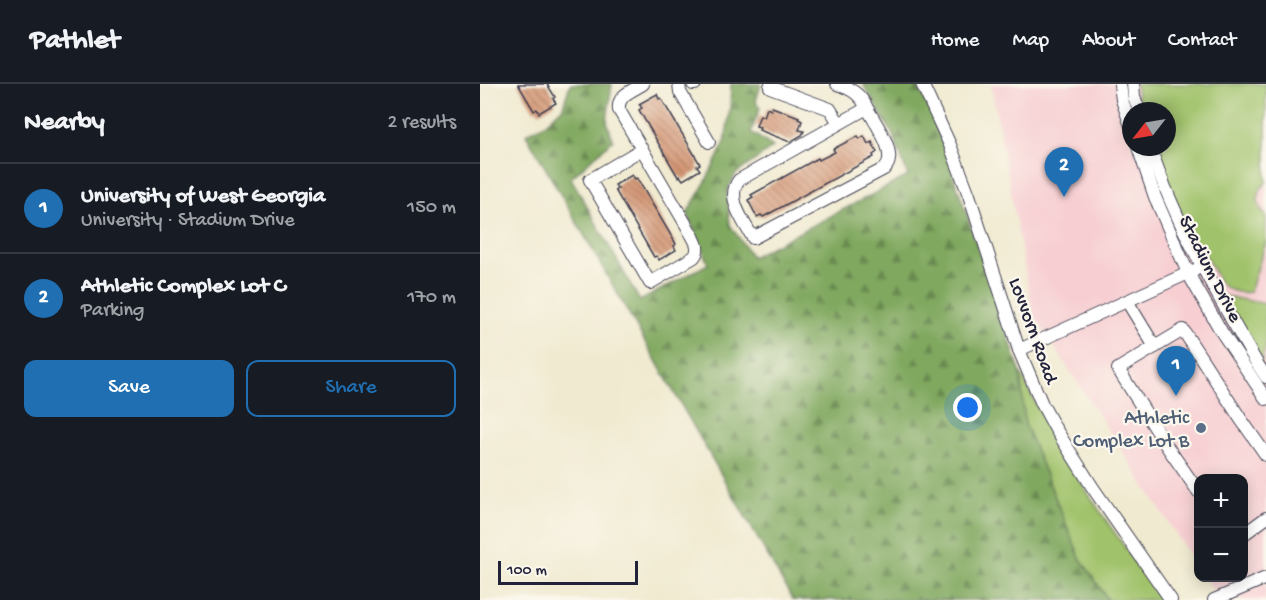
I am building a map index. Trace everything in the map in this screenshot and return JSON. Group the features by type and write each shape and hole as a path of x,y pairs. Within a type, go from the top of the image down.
{"street":[{"path":"642,149 590,180 650,283 694,258 698,249 691,234 642,149 619,110 618,105 622,96 643,84"},
{"path":"679,84 680,92 709,142"},
{"path":"771,84 770,87 830,109 839,123"},
{"path":"837,84 859,95 867,108 889,149 888,166 753,238 738,211 734,197 735,185 739,180 867,108"},
{"name":"Lovvorn Road","path":"922,84 950,145 969,195 1019,350 1038,395 1055,428 1092,488 1171,600"},
{"path":"1120,84 1123,102"},
{"path":"1132,84 1136,102"},
{"name":"Stadium Drive","path":"1141,156 1155,196 1188,273 1221,331 1266,399"},
{"name":"Stadium Drive","path":"1153,156 1202,267 1266,377"},
{"path":"1019,350 1202,267"},
{"path":"1127,301 1155,347"},
{"path":"1194,485 1118,369 1183,330 1266,455"},
{"path":"1248,531 1266,518"},
{"path":"1214,600 1266,578"}],"shaded area":[{"path":"991,84 1266,84 1266,600 1219,600 1208,582 1248,582 1248,474 1194,474 1194,562 1033,314"}],"green space":[{"path":"570,84 612,84 607,121 613,140 571,178 640,301 708,264 687,213 725,142 731,84 761,84 756,101 760,108 751,132 773,147 736,174 727,191 730,225 752,257 908,176 892,133 863,84 917,84 934,118 1020,371 1025,424 1080,558 1108,600 793,600 526,134 545,124 563,107"},
{"path":"1135,84 1266,84 1266,183 1262,187 1258,201 1266,216 1266,242 1250,292 1242,293 1223,286 1201,247 1195,249 1156,156 1176,156 1176,102 1138,102"},
{"path":"1225,296 1266,304 1266,346 1261,363 1221,299"},
{"path":"1020,371 1057,443 1085,489 1164,600 1108,600 1080,558 1024,424"}],"building":[{"path":"518,84 547,84 556,103 539,113 537,109 534,111"},
{"path":"657,94 700,164 697,166 700,170 683,180 680,176 678,177 639,110 642,108 639,104"},
{"path":"772,107 799,117 798,119 802,121 799,130 804,131 802,135 790,142 759,130 760,127 756,126 760,115 764,117 767,108 771,110"},
{"path":"858,136 859,139 864,136 868,144 872,142 877,152 873,155 874,157 763,217 761,215 757,217 748,200 753,197 751,195 818,158 819,160 835,152 833,149"},
{"path":"632,175 635,179 637,178 676,244 674,246 676,250 659,260 657,256 654,257 615,190 618,189 615,185"}],"place":[{"name":"Athletic Complex Lot C","path":"1064,197"},
{"name":"University of West Georgia","path":"1176,396"},
{"name":"Athletic Complex Lot B","path":"1201,428"}]}
